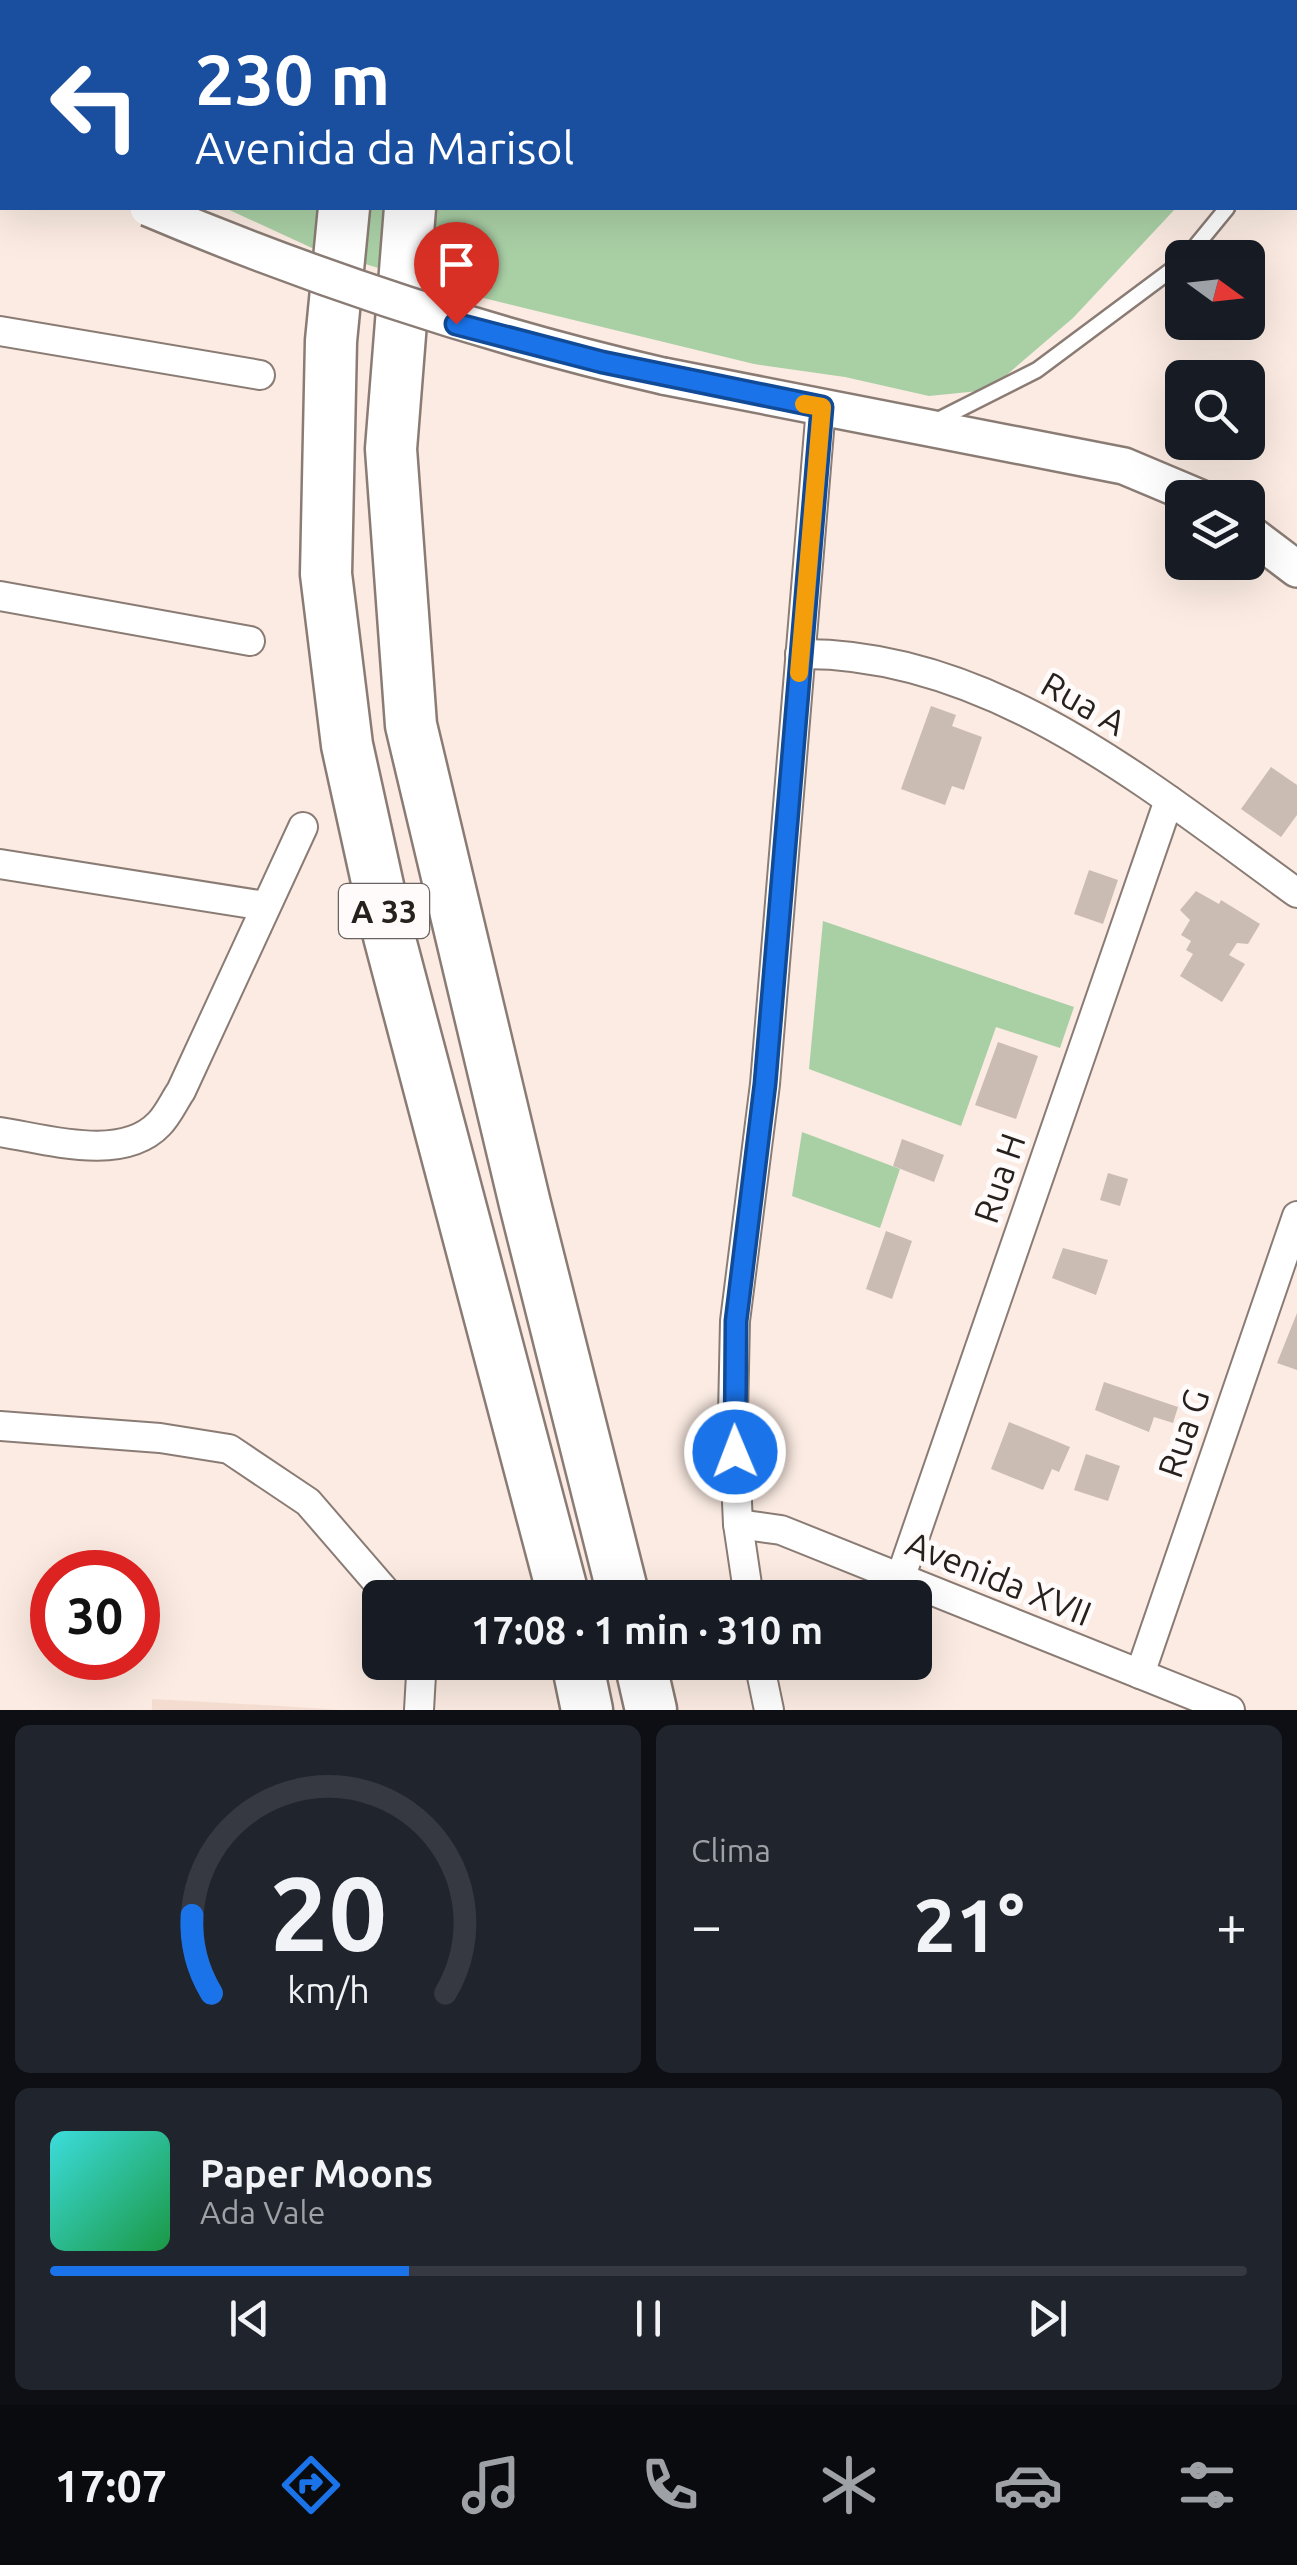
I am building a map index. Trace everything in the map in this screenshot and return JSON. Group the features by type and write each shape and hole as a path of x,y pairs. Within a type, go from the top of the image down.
{"highway":[{"name":"A 33","path":"344,210 331,341 326,574 347,745 390,936 559,1580"},
{"name":"A 33","path":"410,210 392,448 411,725 620,1580"},
{"path":"581,1680 587,1710"},
{"path":"644,1680 651,1710"}],"street":[{"path":"153,210 256,253 456,324 662,376 1124,466 1165,483"},
{"path":"0,331 260,375"},
{"path":"746,1580 738,1524 736,1321 765,1084 822,407"},
{"path":"1265,545 1297,569"},
{"path":"0,596 250,640"},
{"name":"Rua A","path":"800,654 844,653 963,684 1034,716 1169,800 1294,885"},
{"name":"Rua H","path":"900,1580 1169,800"},
{"path":"0,1132 102,1145 134,1141 159,1124 181,1091 303,828"},
{"path":"0,864 265,906"},
{"name":"Rua G","path":"1140,1674 1297,1216"},
{"path":"0,1426 160,1438 229,1449 308,1502 376,1580"},
{"name":"Avenida XVII","path":"738,1524 781,1530 900,1580"},
{"name":"Avenida XVII","path":"932,1593 1230,1710"},
{"path":"420,1710 421,1680"},
{"path":"763,1680 769,1710"}],"lane":[{"path":"1201,240 1226,210"},
{"path":"924,427 1037,370 1165,274"}],"shaded area":[{"path":"152,1699 281,1706 340,1710 152,1710"}],"green space":[{"path":"229,210 1174,210 1073,318 989,390 929,396 845,377 754,364 455,291 312,248"},
{"path":"823,921 1074,1007 1060,1048 996,1027 961,1126 809,1069"},
{"path":"802,1132 900,1169 880,1228 792,1196"}],"building":[{"path":"931,706 956,715 952,726 982,737 964,790 952,786 945,805 901,789"},
{"path":"1271,767 1297,785 1297,815 1281,837 1241,809"},
{"path":"1089,870 1118,880 1103,924 1074,914"},
{"path":"1196,891 1219,904 1221,900 1260,924 1248,944 1237,943 1229,955 1245,964 1222,1002 1180,976 1193,954 1186,950 1191,941 1181,935 1190,920 1180,910"},
{"path":"998,1042 1038,1056 1016,1119 975,1105"},
{"path":"902,1139 944,1155 934,1182 893,1166"},
{"path":"1108,1173 1128,1179 1120,1206 1100,1200"},
{"path":"886,1231 912,1241 892,1299 866,1289"},
{"path":"1063,1248 1108,1260 1096,1295 1052,1278"},
{"path":"1297,1313 1297,1370 1277,1363"},
{"path":"1104,1382 1178,1407 1173,1423 1154,1417 1149,1432 1095,1410"},
{"path":"1009,1422 1070,1447 1059,1472 1052,1469 1043,1490 991,1469"},
{"path":"1086,1454 1120,1466 1108,1501 1074,1490"}],"slow traffic":[{"path":"799,673 822,407 804,404"}],"route":[{"path":"456,324 662,376 822,407 765,1084 736,1321 735,1452"}]}
